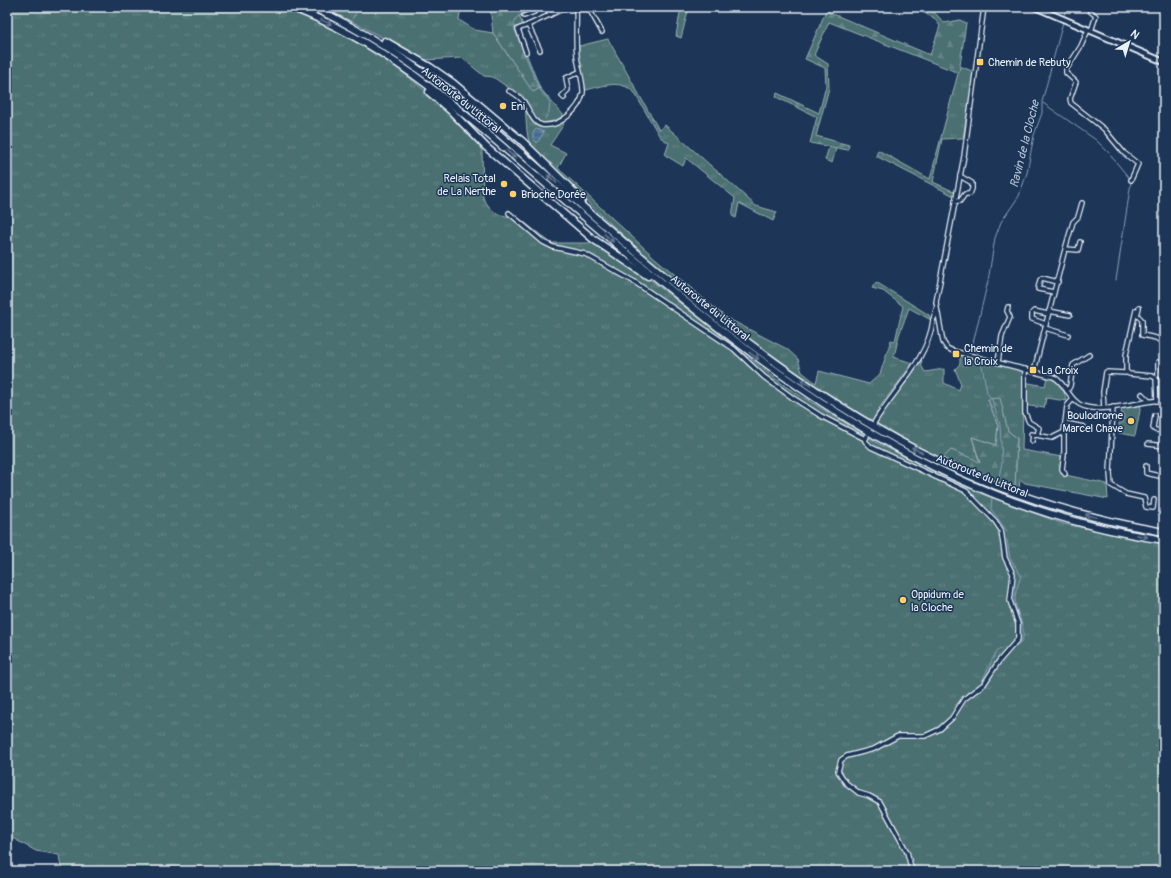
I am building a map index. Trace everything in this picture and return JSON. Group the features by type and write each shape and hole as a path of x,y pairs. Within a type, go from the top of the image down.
{"highway":[{"name":"Autoroute du Littoral","path":"290,7 334,26 378,50 413,74 463,113 720,331 822,404 867,432 914,458 988,491 1040,510 1100,527 1164,540"},
{"name":"Autoroute du Littoral","path":"312,7 368,35 434,80 724,324 783,368 865,422 918,451 991,484 1043,502 1101,519 1164,532"},
{"path":"316,7 356,25 423,62 445,77 522,141 653,265"},
{"path":"378,50 442,103 486,147 593,239 639,269 720,331"}],"main road":[{"path":"1035,7 1164,62"}],"street":[{"path":"526,52 518,29 567,7"},
{"path":"509,91 520,96 526,102 533,119 537,123 544,125 553,123 568,116 578,104 583,92 577,54 576,7"},
{"path":"588,7 602,32"},
{"path":"984,7 960,176 936,302 943,342 948,348 1056,378 1073,399 1085,407 1104,408 1164,400"},
{"path":"1090,7 1090,11 1096,16 1081,46 1066,70 1066,74 1076,82 1070,99 1071,103 1102,128 1124,153 1138,164 1131,180"},
{"path":"544,8 550,15"},
{"path":"524,16 534,12"},
{"path":"529,14 533,22"},
{"path":"528,24 540,50"},
{"path":"564,98 562,96 568,90 566,78 579,72"},
{"path":"955,201 960,200 965,194 970,194 972,189 972,183 960,176"},
{"path":"1034,371 1073,222 1078,217 1082,203"},
{"path":"509,214 548,245 585,254 633,281 734,349 764,377 793,398 821,416 866,437 871,447 966,491 998,526 1002,538 1004,558 1013,574 1010,601 1017,621 1018,634 1016,642 999,661 984,684 964,700 952,718 940,729 925,736 898,736 874,749 847,756 841,760 838,772 846,783 859,793 876,798 884,808 907,852 912,871"},
{"path":"1066,249 1078,250 1080,242"},
{"path":"1054,292 1038,289 1040,280 1042,278 1058,282"},
{"path":"998,362 1002,336 1010,317 1008,307"},
{"path":"1126,373 1126,355 1138,309 1137,315 1142,320 1142,335 1158,339 1164,344"},
{"path":"874,423 916,365 932,330 937,311"},
{"path":"1068,335 1032,319 1032,312 1070,315"},
{"path":"1067,391 1070,388 1073,365 1089,355"},
{"path":"1157,400 1158,362"},
{"path":"1025,369 1025,411 1029,422 1038,428 1032,441"},
{"path":"1104,408 1105,373 1108,371 1157,376 1164,372"},
{"path":"1142,394 1149,401"},
{"path":"1065,474 1062,469 1064,455 1064,432 1067,406 1073,399"},
{"path":"1113,407 1110,473 1111,485 1126,494 1144,498 1146,506 1153,508 1154,500"},
{"path":"1155,415 1153,428 1164,432"},
{"path":"1065,424 1084,427"},
{"path":"1034,435 1053,438 1060,432 1064,432"},
{"path":"1153,432 1164,432"},
{"path":"1148,444 1164,446"},
{"path":"1146,466 1146,473 1164,478"}],"green space":[{"path":"7,7 281,7 339,31 378,54 401,71 445,107 476,141 482,151 483,198 490,208 497,214 520,219 551,243 593,243 638,270 785,386 879,444 982,494 1064,524 1164,544 1164,871 66,871 61,868 59,855 36,851 7,835"},
{"path":"321,7 461,7 459,20 475,30 493,33 533,91 540,88 564,116 554,121 540,123 535,119 526,100 493,77 484,76 462,58 424,60 353,22"},
{"path":"490,7 527,7 529,14 519,16 523,25 516,28 540,88 533,92 493,33"},
{"path":"681,7 689,7 681,38 676,36"},
{"path":"912,7 927,8 931,10 944,23 960,20 966,23 959,73 829,22 814,55 828,64 829,88 816,136 849,145 848,150 810,143 817,117 776,97 777,93 819,113 826,86 825,68 805,59 826,11 930,55 940,26 934,18"},
{"path":"608,39 659,130 665,125 756,206 777,212 773,221 739,203 736,218 732,216 735,198 686,158 683,166 665,155 669,143 660,137 634,92 629,88 617,85 605,85 586,90 580,68 579,46"},
{"path":"960,66 974,72 963,138 942,139 933,182 955,192 954,196 876,156 878,150 930,179"},
{"path":"525,103 539,125 561,122 564,124 550,145 566,153 558,168 655,258 727,318 787,349 798,359 802,372 816,383 819,371 869,384 880,374 891,340 895,341 903,306 883,291 872,288 876,282 929,315 931,320 909,308 899,335 894,357 912,363 880,406 872,422 794,373 719,317 682,287 612,225 533,150 528,136"},
{"path":"829,147 836,149 832,163 825,160"},
{"path":"960,355 1024,371 1024,382 1045,386 1047,377 1058,383 1064,392 1067,401 1046,398 1044,408 1023,405 1022,450 1062,457 1061,474 1107,484 1108,499 1025,483 1020,479 1019,490 1015,489 1017,438 1008,431 988,399 998,426 996,445 972,437 980,464 951,450 942,459 876,424 920,359 922,360 921,365 925,372 944,369 944,383 959,390 961,384 955,369 960,364"},
{"path":"1000,398 1008,431 1017,438 1015,489 976,475 942,459 951,450 980,463 972,437 996,445 998,426 988,399"},
{"name":"Boulodrome Marcel Chave","path":"1141,405 1135,436 1119,433 1119,423 1123,423 1124,414 1121,413 1122,407"}],"water":[{"path":"536,129 544,132 537,143 533,138 533,133"}],"waterway":[{"path":"352,19 360,7"},
{"path":"526,7 526,13"},
{"name":"Ravin de la Cloche","path":"1064,15 1067,7"},
{"path":"523,14 517,17 514,23 515,30 538,87 550,102 549,112 545,119"},
{"name":"Ravin de la Cloche","path":"979,356 973,343 988,281 995,238 1001,222 1019,196 1027,173 1034,135 1042,113 1042,102 1063,22"},
{"path":"1043,103 1096,140 1109,153"},
{"path":"1111,156 1130,179"},
{"path":"1116,280 1131,182"},
{"name":"Ravin de la Cloche","path":"981,360 987,393 992,400 1000,425 1002,462 998,482"},
{"name":"Ravin de la Cloche","path":"992,497 991,509 1007,531"},
{"name":"Ravin de la Cloche","path":"1007,540 1010,558 1021,576 1015,601 1022,625 1023,637 1021,643 1016,647"},
{"name":"Ravin de la Cloche","path":"981,683 996,652 1008,647"},
{"name":"Ravin de la Cloche","path":"956,705 967,693 978,685"}],"place":[{"name":"Chemin de Rebuty","path":"980,62"},
{"name":"Eni","path":"503,106"},
{"name":"Relais Total de La Nerthe","path":"504,184"},
{"name":"Brioche Dorée","path":"513,194"},
{"name":"Chemin de la Croix","path":"956,354"},
{"name":"La Croix","path":"1033,370"},
{"name":"Boulodrome Marcel Chave","path":"1131,421"},
{"name":"Oppidum de la Cloche","path":"903,600"}]}
